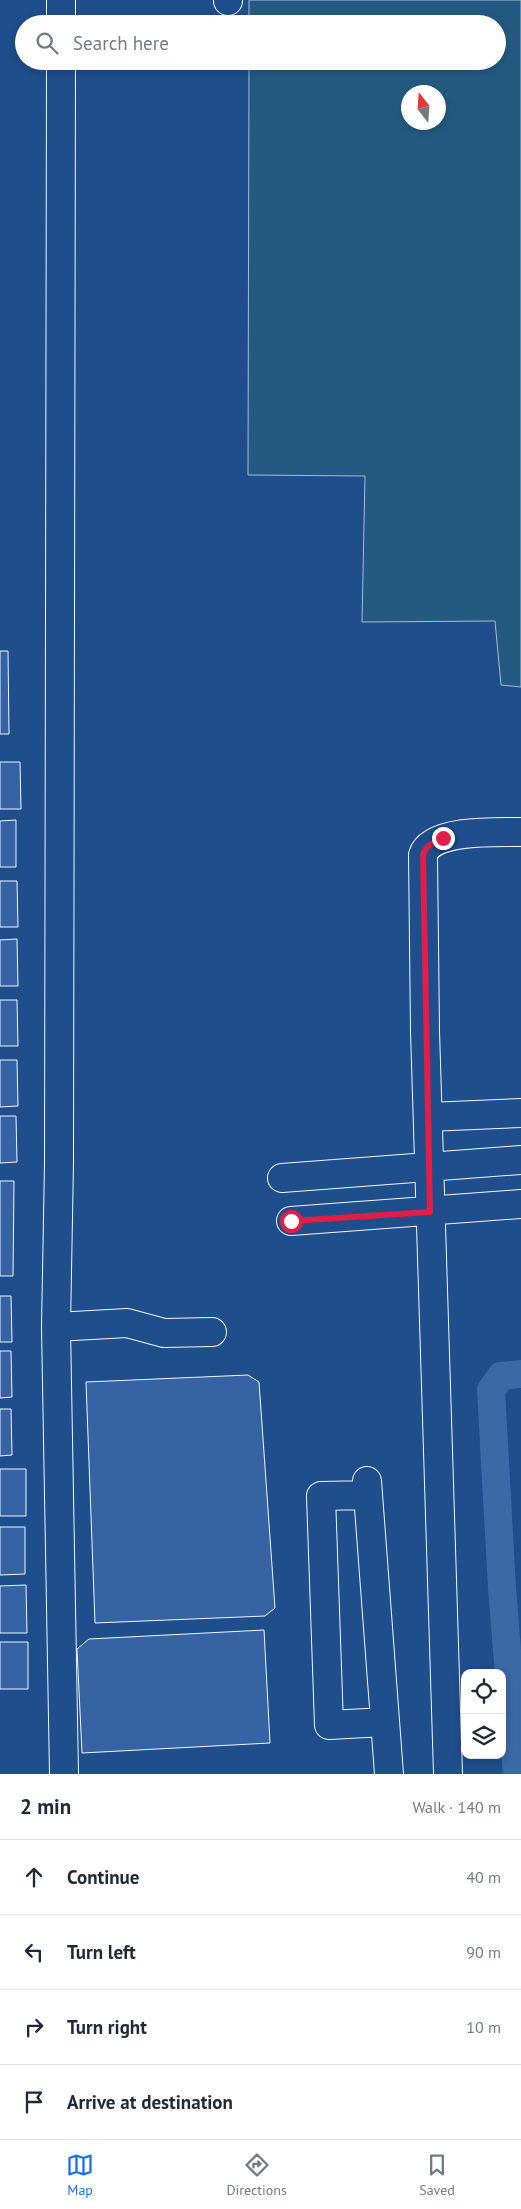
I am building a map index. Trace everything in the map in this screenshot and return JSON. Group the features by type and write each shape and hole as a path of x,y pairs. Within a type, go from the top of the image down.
{"lane":[{"path":"61,15 62,0"},
{"path":"61,70 59,1163 56,1328 64,1774"},
{"path":"448,1774 430,1212 423,855 425,849 431,843 443,838 467,834 521,832"},
{"path":"428,1116 521,1113"},
{"path":"282,1178 521,1160"},
{"path":"291,1221 521,1204"},
{"path":"56,1328 127,1323 164,1333 212,1332"},
{"path":"385,1722 329,1726 321,1496 368,1488 389,1774"}],"shaded area":[{"path":"249,0 521,0 521,687 501,685 495,621 362,622 365,476 248,475 249,70 506,70 506,15 249,15"}],"building":[{"path":"0,651 8,651 9,734 0,734"},
{"path":"0,762 20,762 21,809 0,809"},
{"path":"16,820 16,867 0,867 0,821"},
{"path":"0,881 17,881 18,927 0,927"},
{"path":"17,939 18,986 0,986 0,940"},
{"path":"0,1000 17,1000 18,1046 0,1046"},
{"path":"0,1060 17,1060 18,1106 0,1107"},
{"path":"0,1116 16,1116 17,1162 0,1163"},
{"path":"0,1181 14,1181 13,1276 0,1276"},
{"path":"0,1296 11,1296 12,1342 0,1342"},
{"path":"0,1351 11,1351 12,1397 0,1398"},
{"path":"248,1375 259,1382 275,1608 265,1616 95,1623 86,1382"},
{"path":"0,1409 11,1409 12,1455 0,1456"},
{"path":"0,1469 26,1469 26,1516 0,1516"},
{"path":"0,1527 25,1527 25,1574 0,1575"},
{"path":"26,1585 27,1633 0,1633 0,1586"},
{"path":"264,1630 270,1743 82,1753 77,1649 89,1639"},
{"path":"0,1642 28,1642 28,1689 0,1689"}],"waterway":[{"path":"517,1774 502,1588 491,1390 501,1376 521,1374"}],"route":[{"path":"291,1221 430,1212 423,855 425,849 431,843 443,838"}]}
